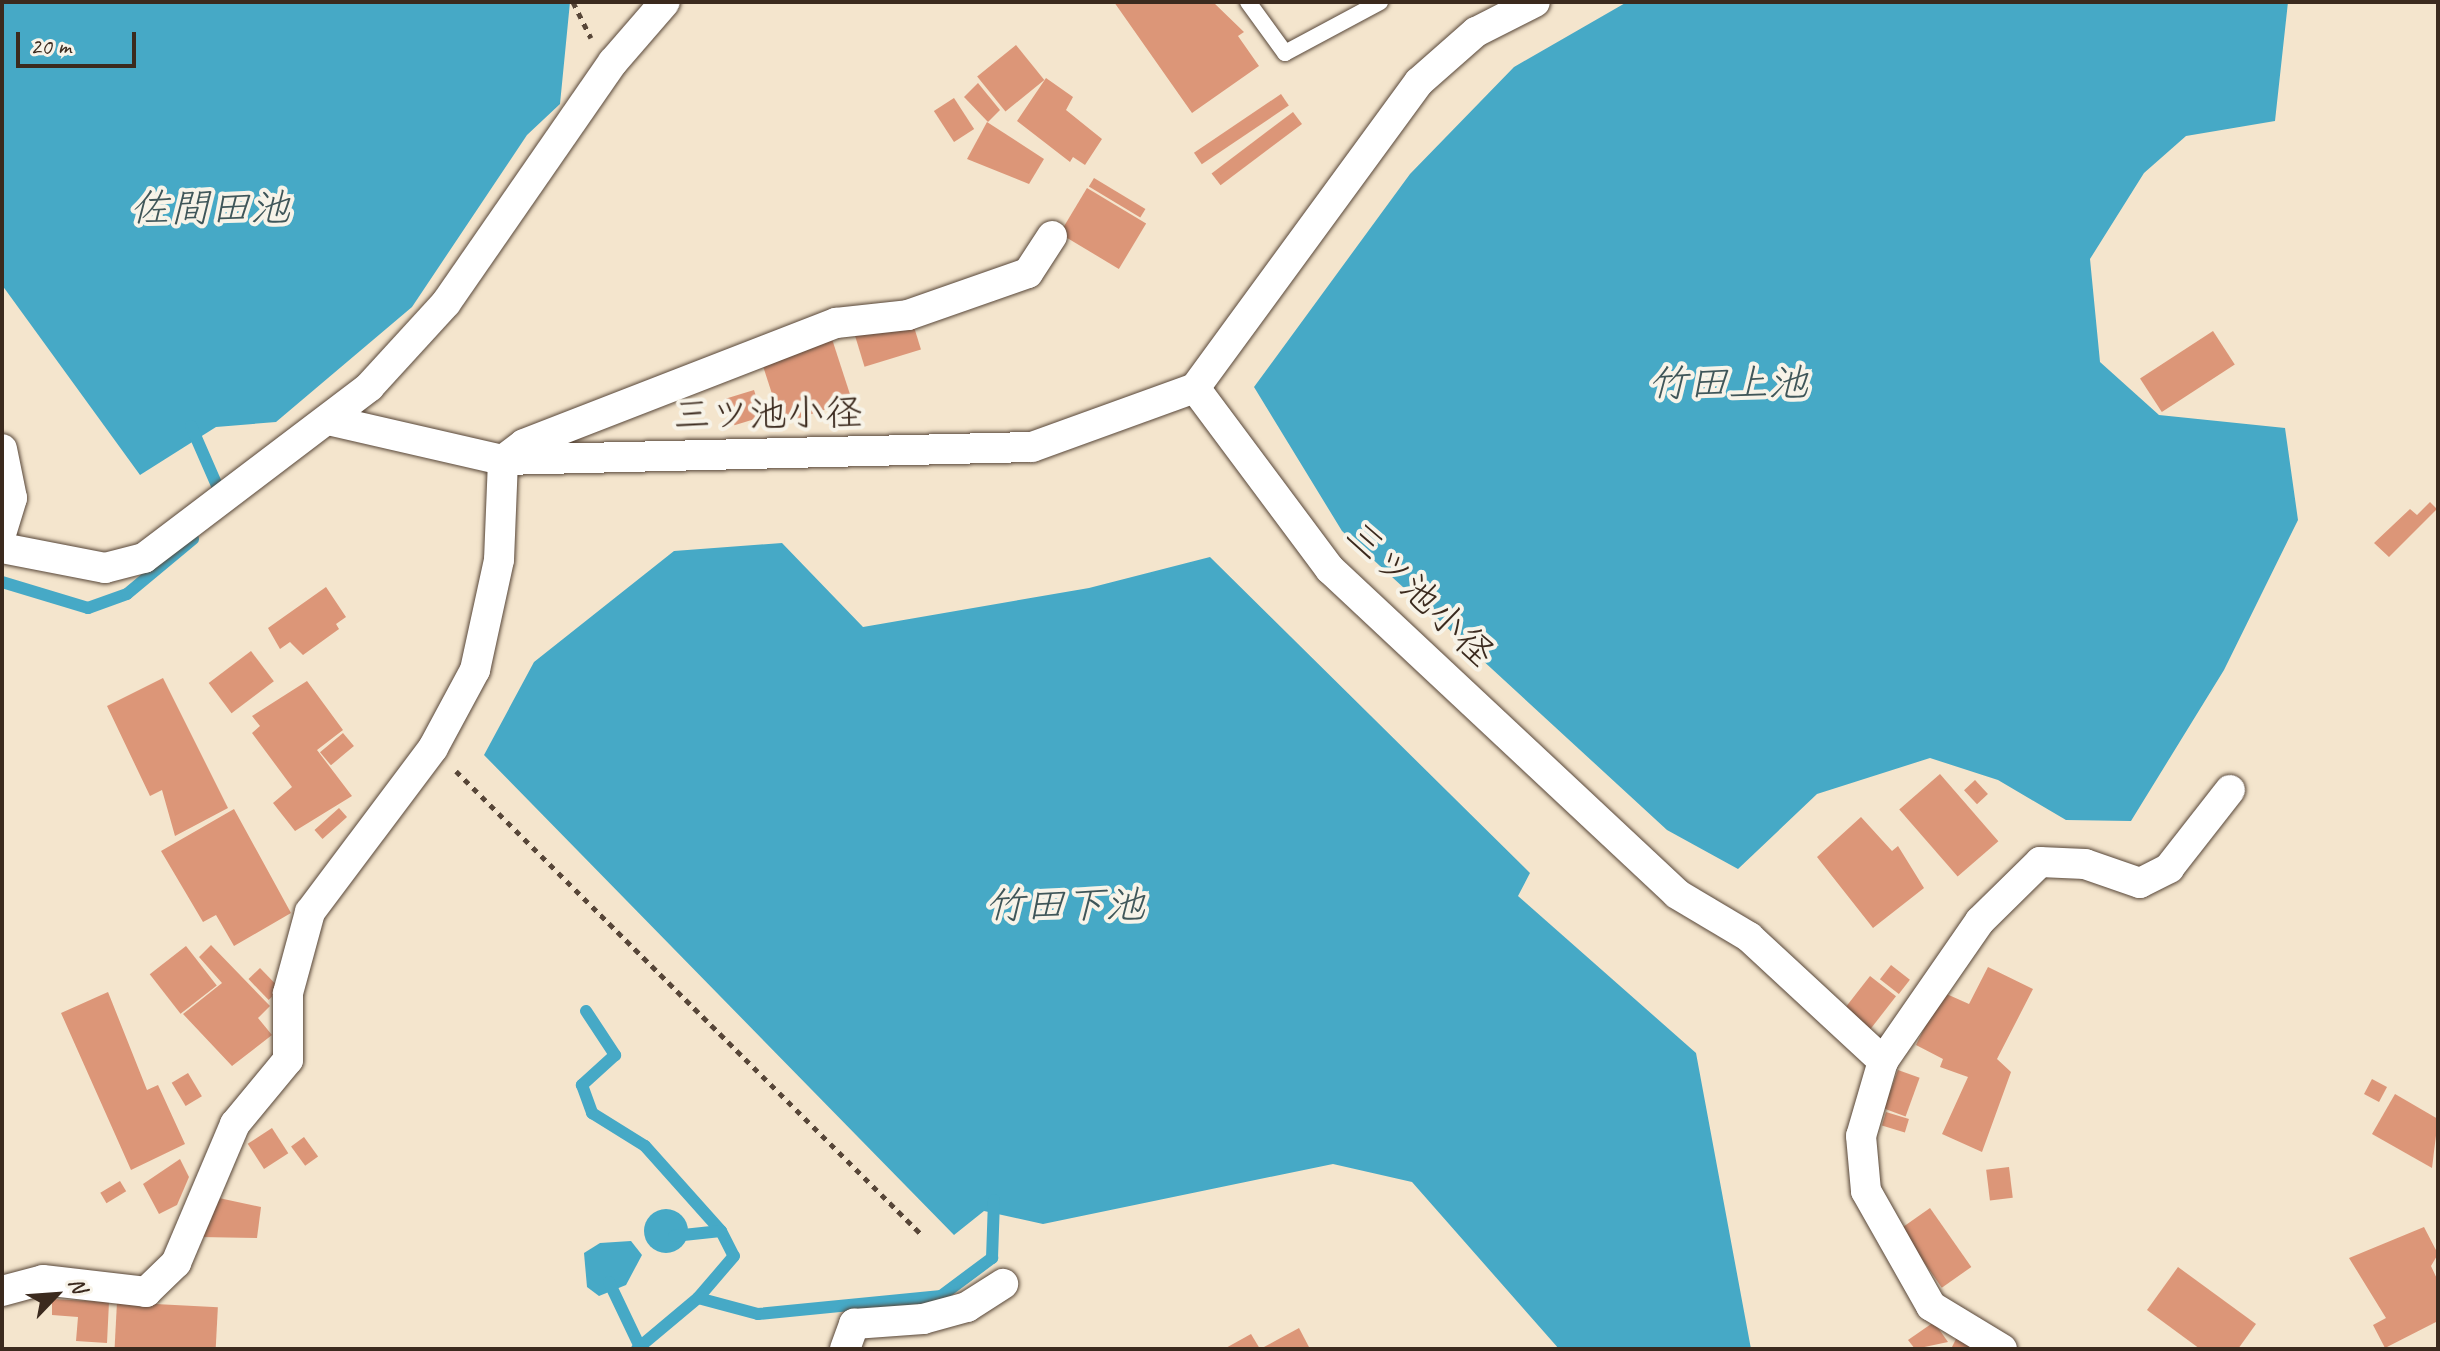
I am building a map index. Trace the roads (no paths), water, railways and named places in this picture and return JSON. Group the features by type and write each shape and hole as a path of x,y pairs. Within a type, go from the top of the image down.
{"street":[{"path":"2,548 105,568 144,558 222,494 328,420 446,303 613,62 665,2"},
{"path":"1195,388 1419,82 1476,32 1535,2"},
{"path":"2,1291 43,1280 146,1292 176,1263 235,1124 288,1060 288,993 310,912 433,748 475,670 499,560 503,460 524,444 836,323 908,315 1028,273 1052,236"},
{"name":"三ツ池小径","path":"328,420 503,460 1032,447 1195,388 1330,569 1677,894 1749,937 1883,1061"},
{"path":"2,449 12,498 2,530"},
{"path":"2002,1349 1931,1306 1866,1191 1861,1136 1883,1061 1980,921 2040,862 2085,864 2140,883 2169,868 2230,790"},
{"path":"845,1349 854,1324 938,1315 1003,1284"}],"lane":[{"path":"1248,2 1285,53 1380,2"}],"water":[{"name":"佐間田池","path":"2,2 570,2 560,104 527,135 412,307 276,422 216,427 140,475 2,285"},
{"name":"竹田上池","path":"1627,2 2288,2 2275,121 2186,136 2144,173 2090,259 2100,362 2159,415 2285,428 2298,520 2224,670 2131,821 2066,820 1998,780 1930,758 1817,794 1738,869 1667,830 1342,531 1254,387 1410,174 1514,67"},
{"name":"竹田下池","path":"782,543 863,627 1089,588 1210,557 1530,873 1518,896 1696,1053 1751,1349 1559,1349 1412,1182 1333,1164 1043,1224 984,1211 954,1235 484,755 534,662 674,551"},
{"path":"666,1209 681,1216 688,1231 681,1246 666,1253 651,1246 644,1231 651,1216"},
{"path":"631,1241 642,1255 626,1285 599,1296 587,1287 584,1253 600,1243"}],"waterway":[{"path":"191,426 222,497"},
{"path":"2,582 88,608 127,594 193,539"},
{"path":"586,1011 615,1055 582,1085 592,1113 645,1146 721,1231 734,1256 698,1298"},
{"path":"637,1349 698,1298 758,1314 941,1296 992,1258 994,1200"},
{"path":"674,1236 721,1231"},
{"path":"609,1282 640,1347"}]}
